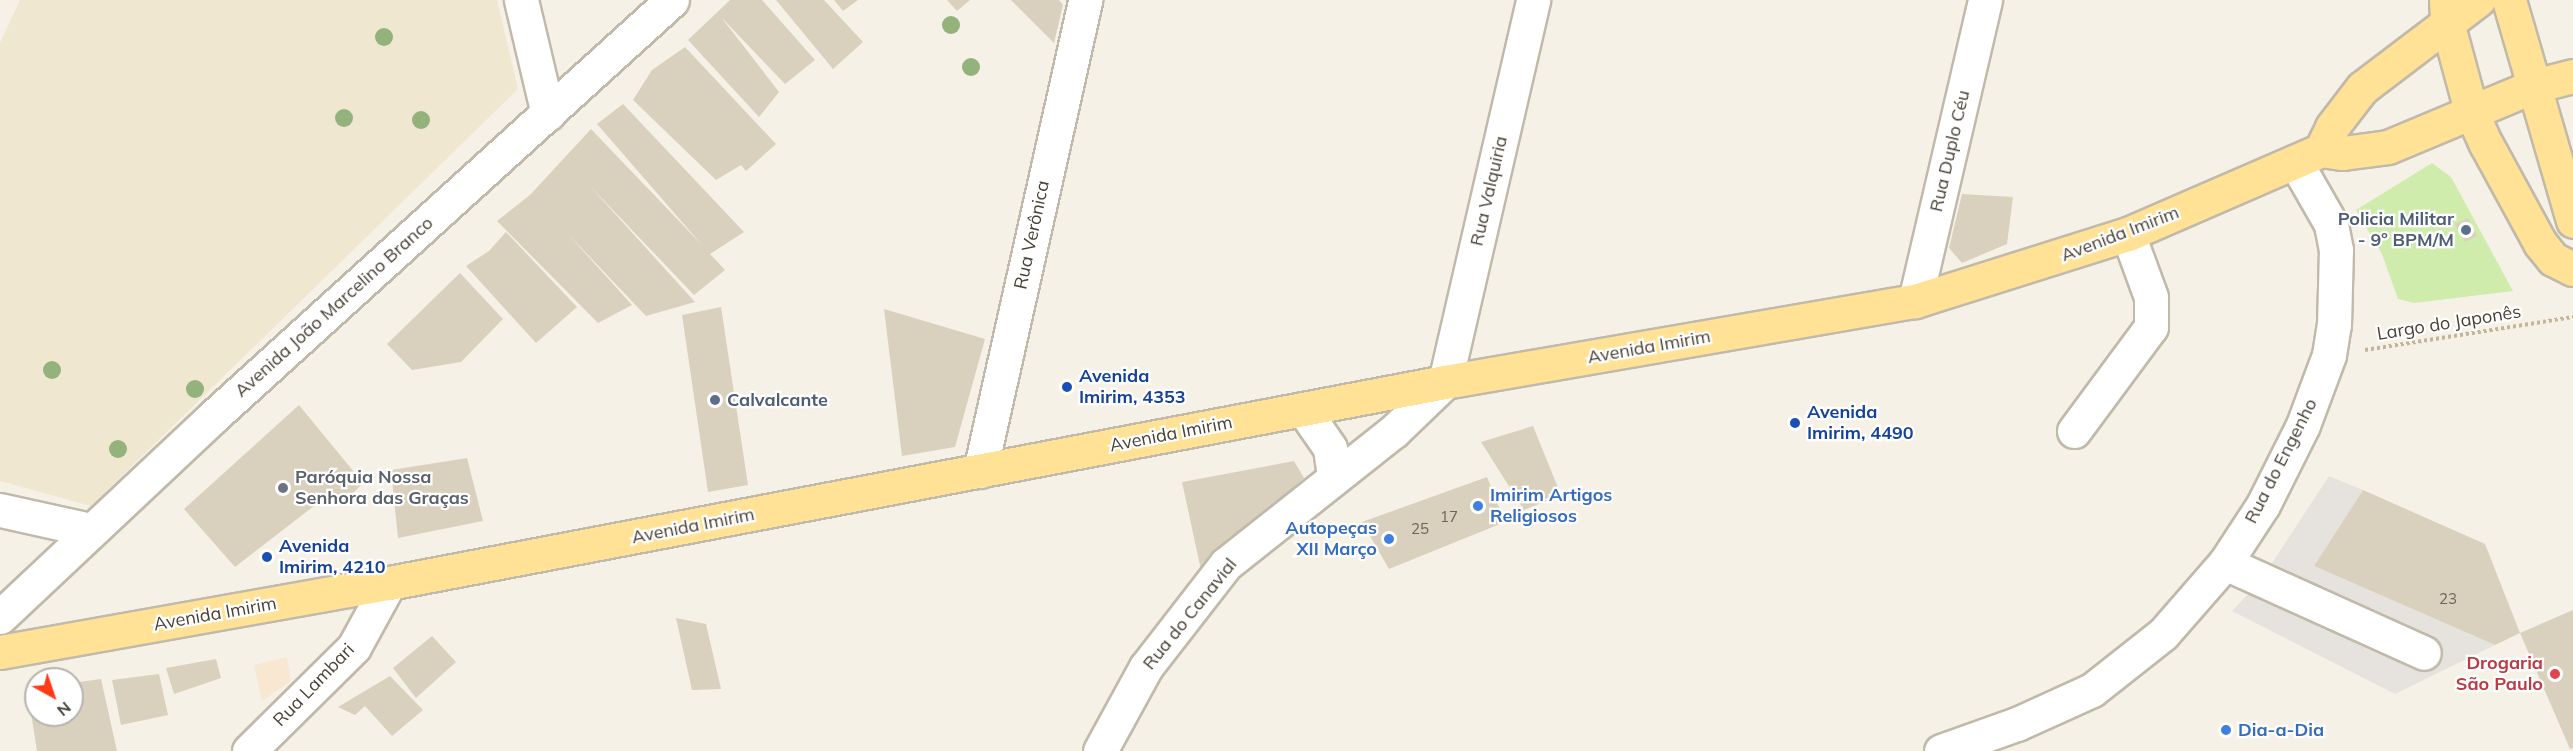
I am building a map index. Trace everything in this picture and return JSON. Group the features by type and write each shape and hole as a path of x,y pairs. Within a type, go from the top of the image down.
{"main road":[{"path":"2309,156 2362,88 2446,11 2478,0"},
{"path":"2508,0 2534,86 2566,162 2573,221"},
{"path":"2446,11 2471,111 2527,223 2553,259 2573,269"},
{"name":"Avenida Imirim","path":"0,652 389,583 1445,382 1915,301 2128,234 2309,156 2388,147 2534,86 2573,76"}],"street":[{"path":"521,0 548,114"},
{"name":"Avenida João Marcelino Branco","path":"0,617 90,530 672,0"},
{"name":"Rua Verônica","path":"980,471 1084,0"},
{"name":"Rua Valquiria","path":"1445,382 1533,0"},
{"name":"Rua Duplo Céu","path":"1915,301 1985,0"},
{"name":"Rua do Engenho","path":"1941,751 2017,724 2092,690 2163,634 2225,563 2278,475 2303,424 2329,355 2334,325 2336,250 2331,224 2309,156"},
{"path":"2074,431 2151,327 2151,297 2128,234"},
{"name":"Rua do Canavial","path":"1100,751 1146,667 1226,564 1334,475 1394,431 1445,382"},
{"path":"1303,409 1330,448 1334,475"},
{"path":"0,510 90,530"},
{"path":"2225,563 2424,653"},
{"name":"Rua Lambari","path":"249,751 354,647 389,583"}],"path":[{"name":"Largo do Japonês","path":"2329,355 2573,317"}],"shaded area":[{"path":"20,0 497,0 518,89 91,506 0,481 0,43"},
{"path":"2329,476 2363,490 2314,566 2495,645 2395,694 2232,611 2261,580"},
{"path":"287,657 291,681 262,701 254,665"}],"green space":[{"path":"2432,163 2451,177 2513,291 2414,303 2398,299 2382,254 2356,210"}],"building":[{"path":"730,0 762,0 815,60 785,84 721,17 779,92 759,117 688,40"},
{"path":"776,0 824,0 863,42 833,69"},
{"path":"834,0 858,0 843,11"},
{"path":"947,0 970,0 957,11"},
{"path":"1011,0 1059,0 1063,5 1054,43"},
{"path":"685,47 776,144 746,171 741,165 716,180 633,100 652,70"},
{"path":"623,104 744,232 710,254 725,270 694,295 588,184 695,302 646,316 568,234 632,305 598,323 497,221 530,195 591,129 702,245 597,124"},
{"path":"1962,194 2013,197 2007,244 1962,263 1949,248"},
{"name":"Policia Militar - 9º BPM/M","path":"2468,218 2477,236 2465,242 2455,224"},
{"path":"506,232 577,307 536,343 466,266 489,251"},
{"path":"460,273 503,319 461,362 412,370 387,344"},
{"name":"Calvalcante","path":"721,307 748,485 708,492 682,315"},
{"path":"884,309 985,339 955,447 902,456"},
{"name":"Paróquia Nossa Senhora das Graças","path":"299,405 363,483 353,493 323,499 235,567 184,509"},
{"path":"1533,426 1561,495 1524,510 1481,442"},
{"path":"467,458 483,521 398,538 391,470"},
{"path":"1294,461 1304,478 1201,570 1182,482"},
{"path":"1487,477 1505,522 1389,569 1362,522"},
{"path":"2363,490 2485,544 2520,633 2495,645 2314,566"},
{"name":"Drogaria São Paulo","path":"2573,610 2573,748 2570,749 2520,633"},
{"path":"676,618 706,624 721,689 692,690"},
{"path":"432,636 456,662 416,698 393,668"},
{"path":"216,659 221,678 174,694 166,668"},
{"path":"159,674 168,715 121,725 112,680"},
{"path":"390,676 423,710 392,736 365,706 355,715 338,707"},
{"path":"101,679 117,751 37,751 33,727 84,727 84,681"}],"place":[{"name":"Policia Militar - 9º BPM/M","path":"2466,230"},
{"name":"Avenida Imirim, 4353","path":"1067,387"},
{"name":"Calvalcante","path":"715,400"},
{"name":"Avenida Imirim, 4490","path":"1795,423"},
{"name":"Paróquia Nossa Senhora das Graças","path":"283,488"},
{"name":"Imirim Artigos Religiosos","path":"1478,506"},
{"name":"Autopeças XII Março","path":"1389,539"},
{"name":"Avenida Imirim, 4210","path":"267,557"},
{"name":"Drogaria São Paulo","path":"2555,674"},
{"name":"Dia-a-Dia","path":"2226,730"}]}
